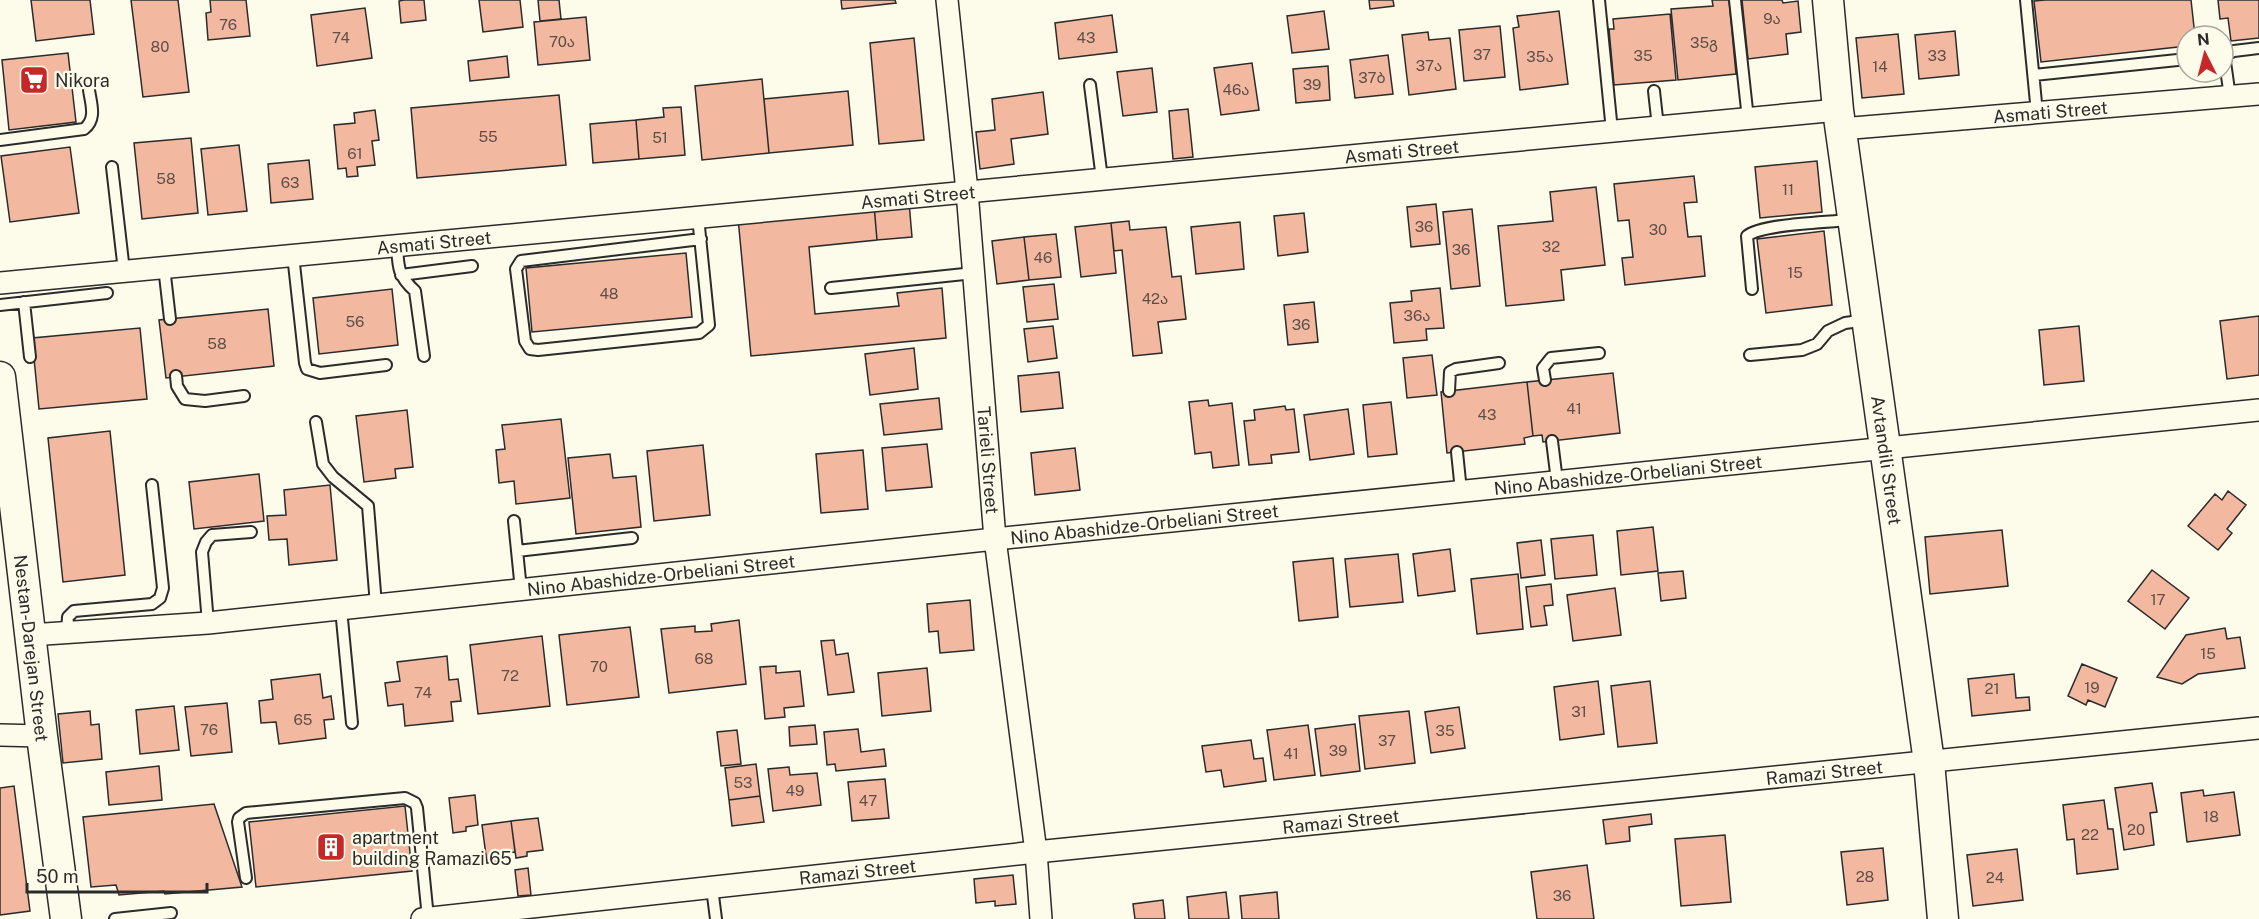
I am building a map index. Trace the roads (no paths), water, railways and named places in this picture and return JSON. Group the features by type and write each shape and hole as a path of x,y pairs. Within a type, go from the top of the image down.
{"street":[{"name":"Tarieli Street","path":"947,0 967,191 995,539 1036,852 1041,919"},
{"name":"Avtandili Street","path":"1828,0 1853,220 1929,762 1943,919"},
{"name":"Asmati Street","path":"0,283 1748,119 1840,120 2037,113 2259,94"},
{"name":"Nestan-Darejan Street","path":"0,377 66,919"},
{"name":"Nino Abashidze-Orbeliani Street","path":"30,635 208,623 995,539 2259,410"},
{"name":"Ramazi Street","path":"422,919 1036,852 2259,728"},
{"path":"0,735 42,736"}],"lane":[{"path":"1599,0 1612,131"},
{"path":"1735,0 1748,119"},
{"path":"2026,0 2037,113"},
{"path":"2230,97 2225,62 2227,54 2259,48"},
{"path":"2034,75 2175,60"},
{"path":"1090,86 1102,179"},
{"path":"0,140 84,129 91,122 92,115 89,90"},
{"path":"1654,91 1658,127"},
{"path":"112,166 124,271"},
{"path":"698,217 709,325 705,329 699,333 538,350 531,349 525,341 516,269 521,261 700,239"},
{"path":"1752,289 1746,244 1747,236 1751,232 1769,228 1853,220"},
{"path":"397,245 401,275 404,281 416,291 424,356"},
{"path":"293,255 307,369 320,373 386,365"},
{"path":"164,267 170,319"},
{"path":"401,275 472,267"},
{"path":"831,288 974,273"},
{"path":"0,305 107,293"},
{"path":"24,302 30,357"},
{"path":"1750,356 1802,350 1817,344 1828,331 1845,322 1867,320"},
{"path":"1545,380 1543,368 1551,358 1599,353"},
{"path":"1449,391 1450,372 1456,369 1499,363"},
{"path":"176,376 177,386 185,399 204,401 244,396"},
{"path":"316,422 323,464 333,477 368,506 376,605"},
{"path":"1552,441 1557,481"},
{"path":"1457,452 1461,491"},
{"path":"68,633 68,617 74,611 152,604 160,597 163,588 152,485"},
{"path":"514,521 521,590"},
{"path":"208,623 202,552 206,542 212,535 251,532"},
{"path":"517,551 632,538"},
{"path":"341,609 352,723"},
{"path":"246,878 238,822 242,815 405,798 415,803 417,808 428,918"},
{"path":"712,888 716,919"},
{"path":"115,919 171,914"}],"place":[{"name":"Nikora","path":"34,80"},
{"name":"apartment building Ramazi 65","path":"331,847"}]}
